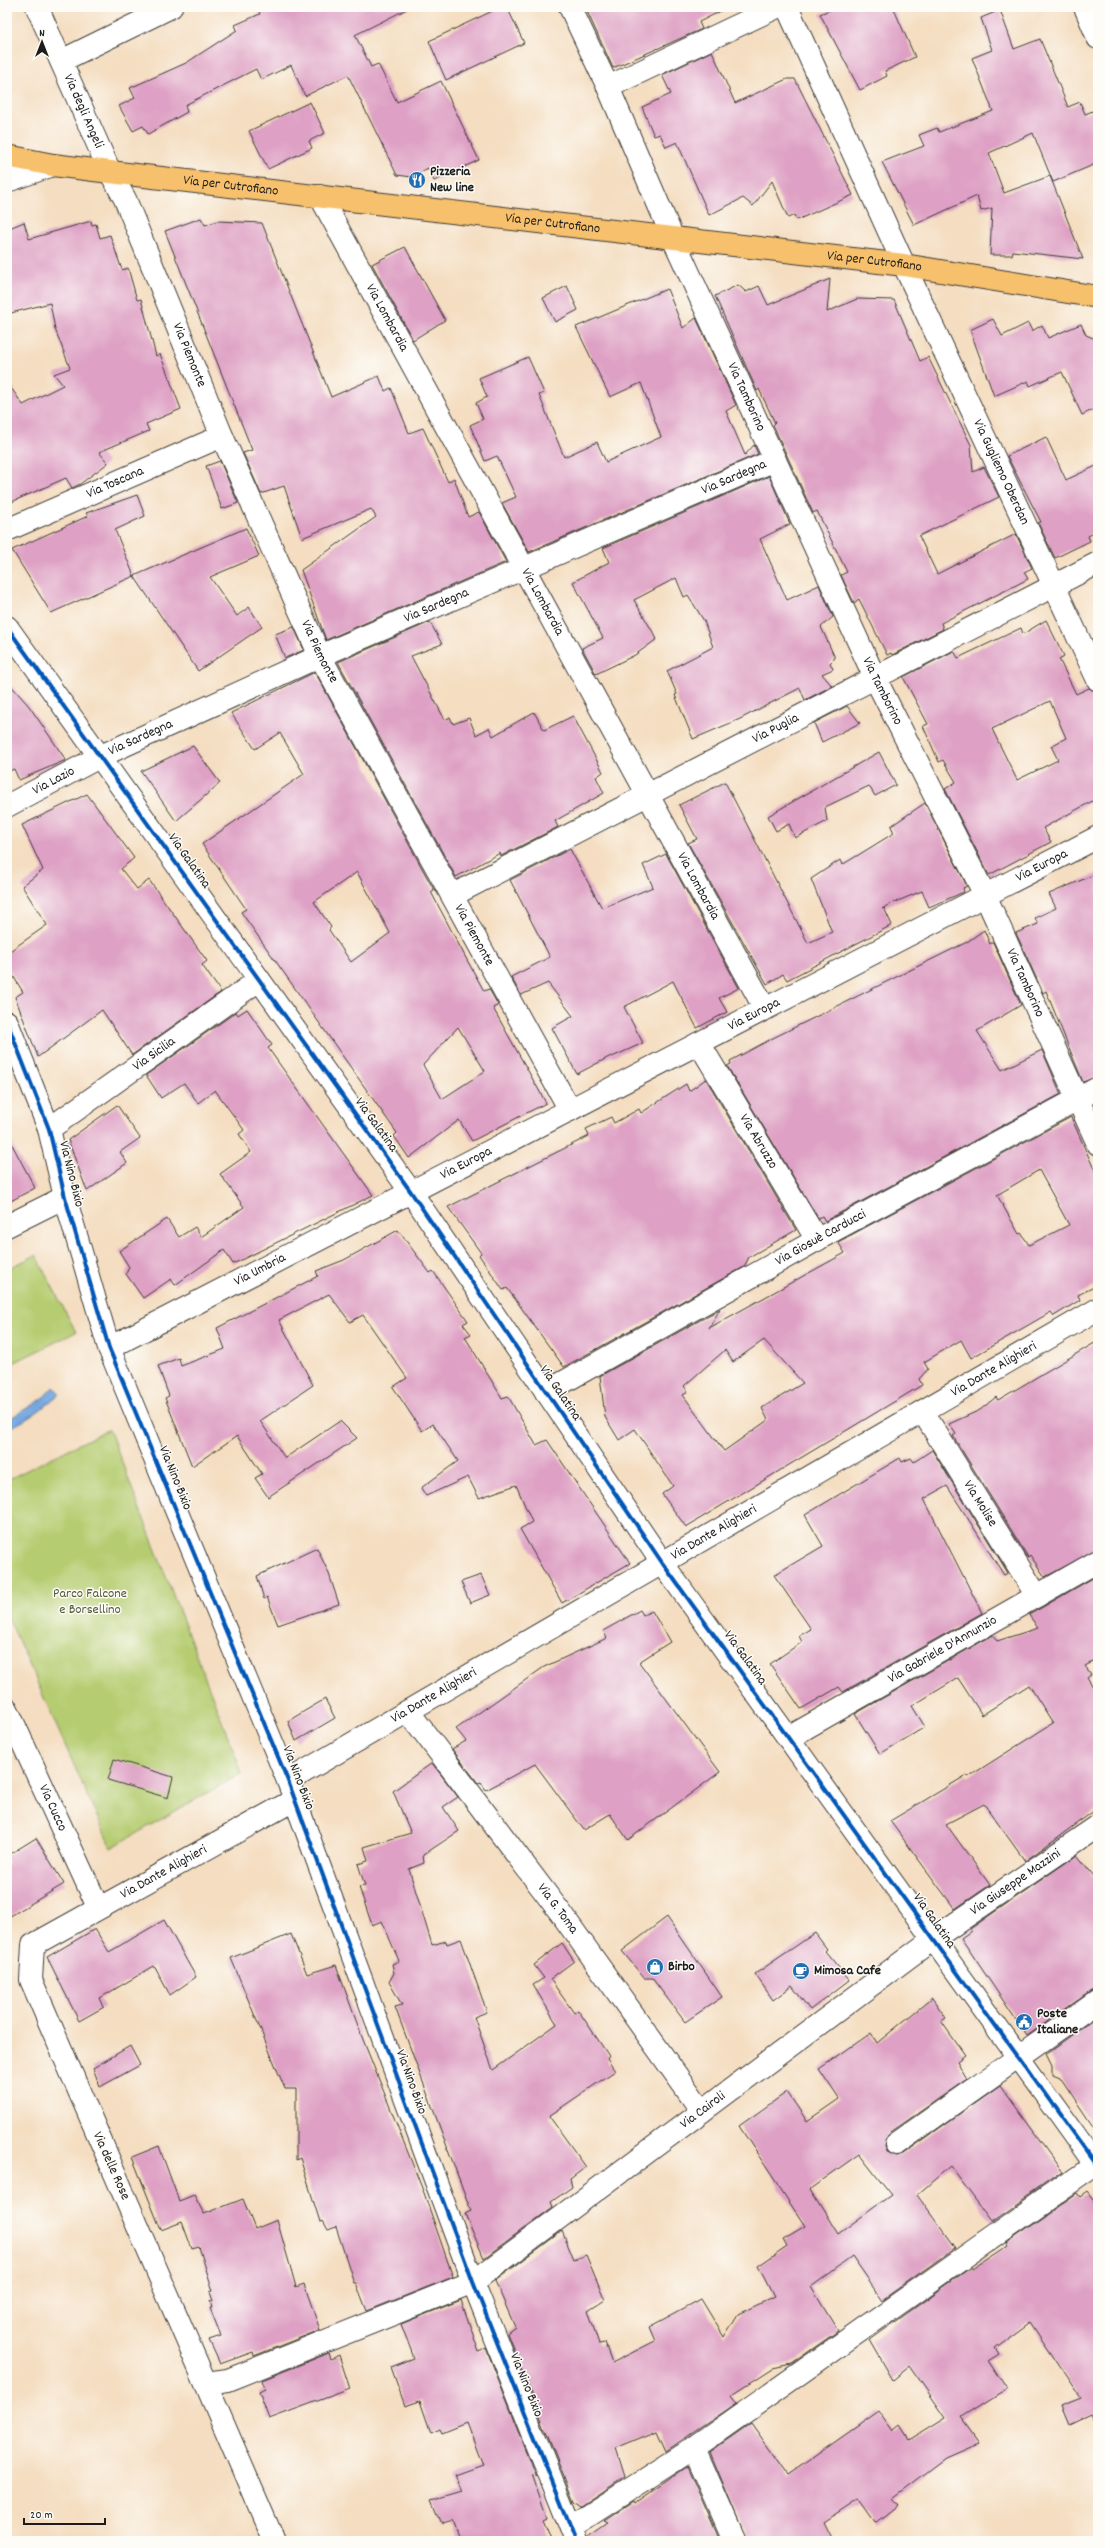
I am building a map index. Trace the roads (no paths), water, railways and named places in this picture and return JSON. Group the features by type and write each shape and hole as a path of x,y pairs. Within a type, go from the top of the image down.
{"main road":[{"name":"Via per Cutrofiano","path":"7,156 53,165 110,172 672,236 904,265 1098,296"}],"street":[{"name":"Via degli Angeli","path":"37,7 110,172"},
{"path":"61,61 171,7"},
{"name":"Via Tamborino","path":"570,7 608,87 672,236 875,678 985,895 1098,1144"},
{"path":"608,87 777,7"},
{"name":"Via Gugliemo Oberdan","path":"787,7 904,265 1098,680"},
{"path":"1085,7 1098,38"},
{"path":"7,181 53,165"},
{"name":"Via Piemonte","path":"110,172 125,199 222,436 320,656 453,895 570,1110"},
{"name":"Via Lombardia","path":"320,196 765,1009"},
{"name":"Via Toscana","path":"7,530 222,436"},
{"name":"Via Sardegna","path":"101,756 320,656 775,460"},
{"name":"Via Puglia","path":"453,895 1098,563"},
{"name":"Via Galatina","path":"7,627 101,756 411,1192 663,1564 934,1938 1017,2058 1097,2167"},
{"name":"Via Lazio","path":"7,806 101,756"},
{"name":"Via Europa","path":"411,1192 1098,837"},
{"name":"Via Sicilia","path":"49,1129 259,980"},
{"name":"Via Nino Bixio","path":"7,1022 49,1129 65,1198 109,1348 291,1790 473,2282 573,2534"},
{"name":"Via Abruzzo","path":"700,1042 817,1240"},
{"name":"Via Giosuè Carducci","path":"546,1392 817,1240 1098,1088"},
{"name":"Via Umbria","path":"109,1348 411,1192"},
{"path":"7,1226 65,1198"},
{"name":"Via Dante Alighieri","path":"33,1945 291,1790 408,1711 1098,1310"},
{"name":"Via Molise","path":"924,1412 1037,1596"},
{"name":"Via Gabriele D'Annunzio","path":"788,1738 1098,1561"},
{"name":"Via Cucco","path":"7,1709 98,1907"},
{"name":"Via G. Toma","path":"408,1711 563,1916 702,2110"},
{"name":"Via Giuseppe Mazzini","path":"934,1938 1098,1826"},
{"name":"Via Cairoli","path":"206,2383 228,2380 473,2282 934,1938"},
{"name":"Via delle Rose","path":"33,1945 30,1980 274,2541"},
{"path":"896,2144 1098,2001"},
{"path":"573,2534 1097,2167"},
{"path":"694,2448 735,2541"}],"water":[{"path":"53,1387 60,1393 48,1404 22,1422 7,1429 7,1420 42,1399"}],"place":[{"name":"Pizzeria New line","path":"417,180"},
{"name":"Birbo","path":"655,1967"},
{"name":"Mimosa Cafe","path":"801,1971"},
{"name":"Poste Italiane","path":"1024,2022"}],"park label":[{"name":"Parco Falcone e Borsellino","path":"90,1602"}]}
